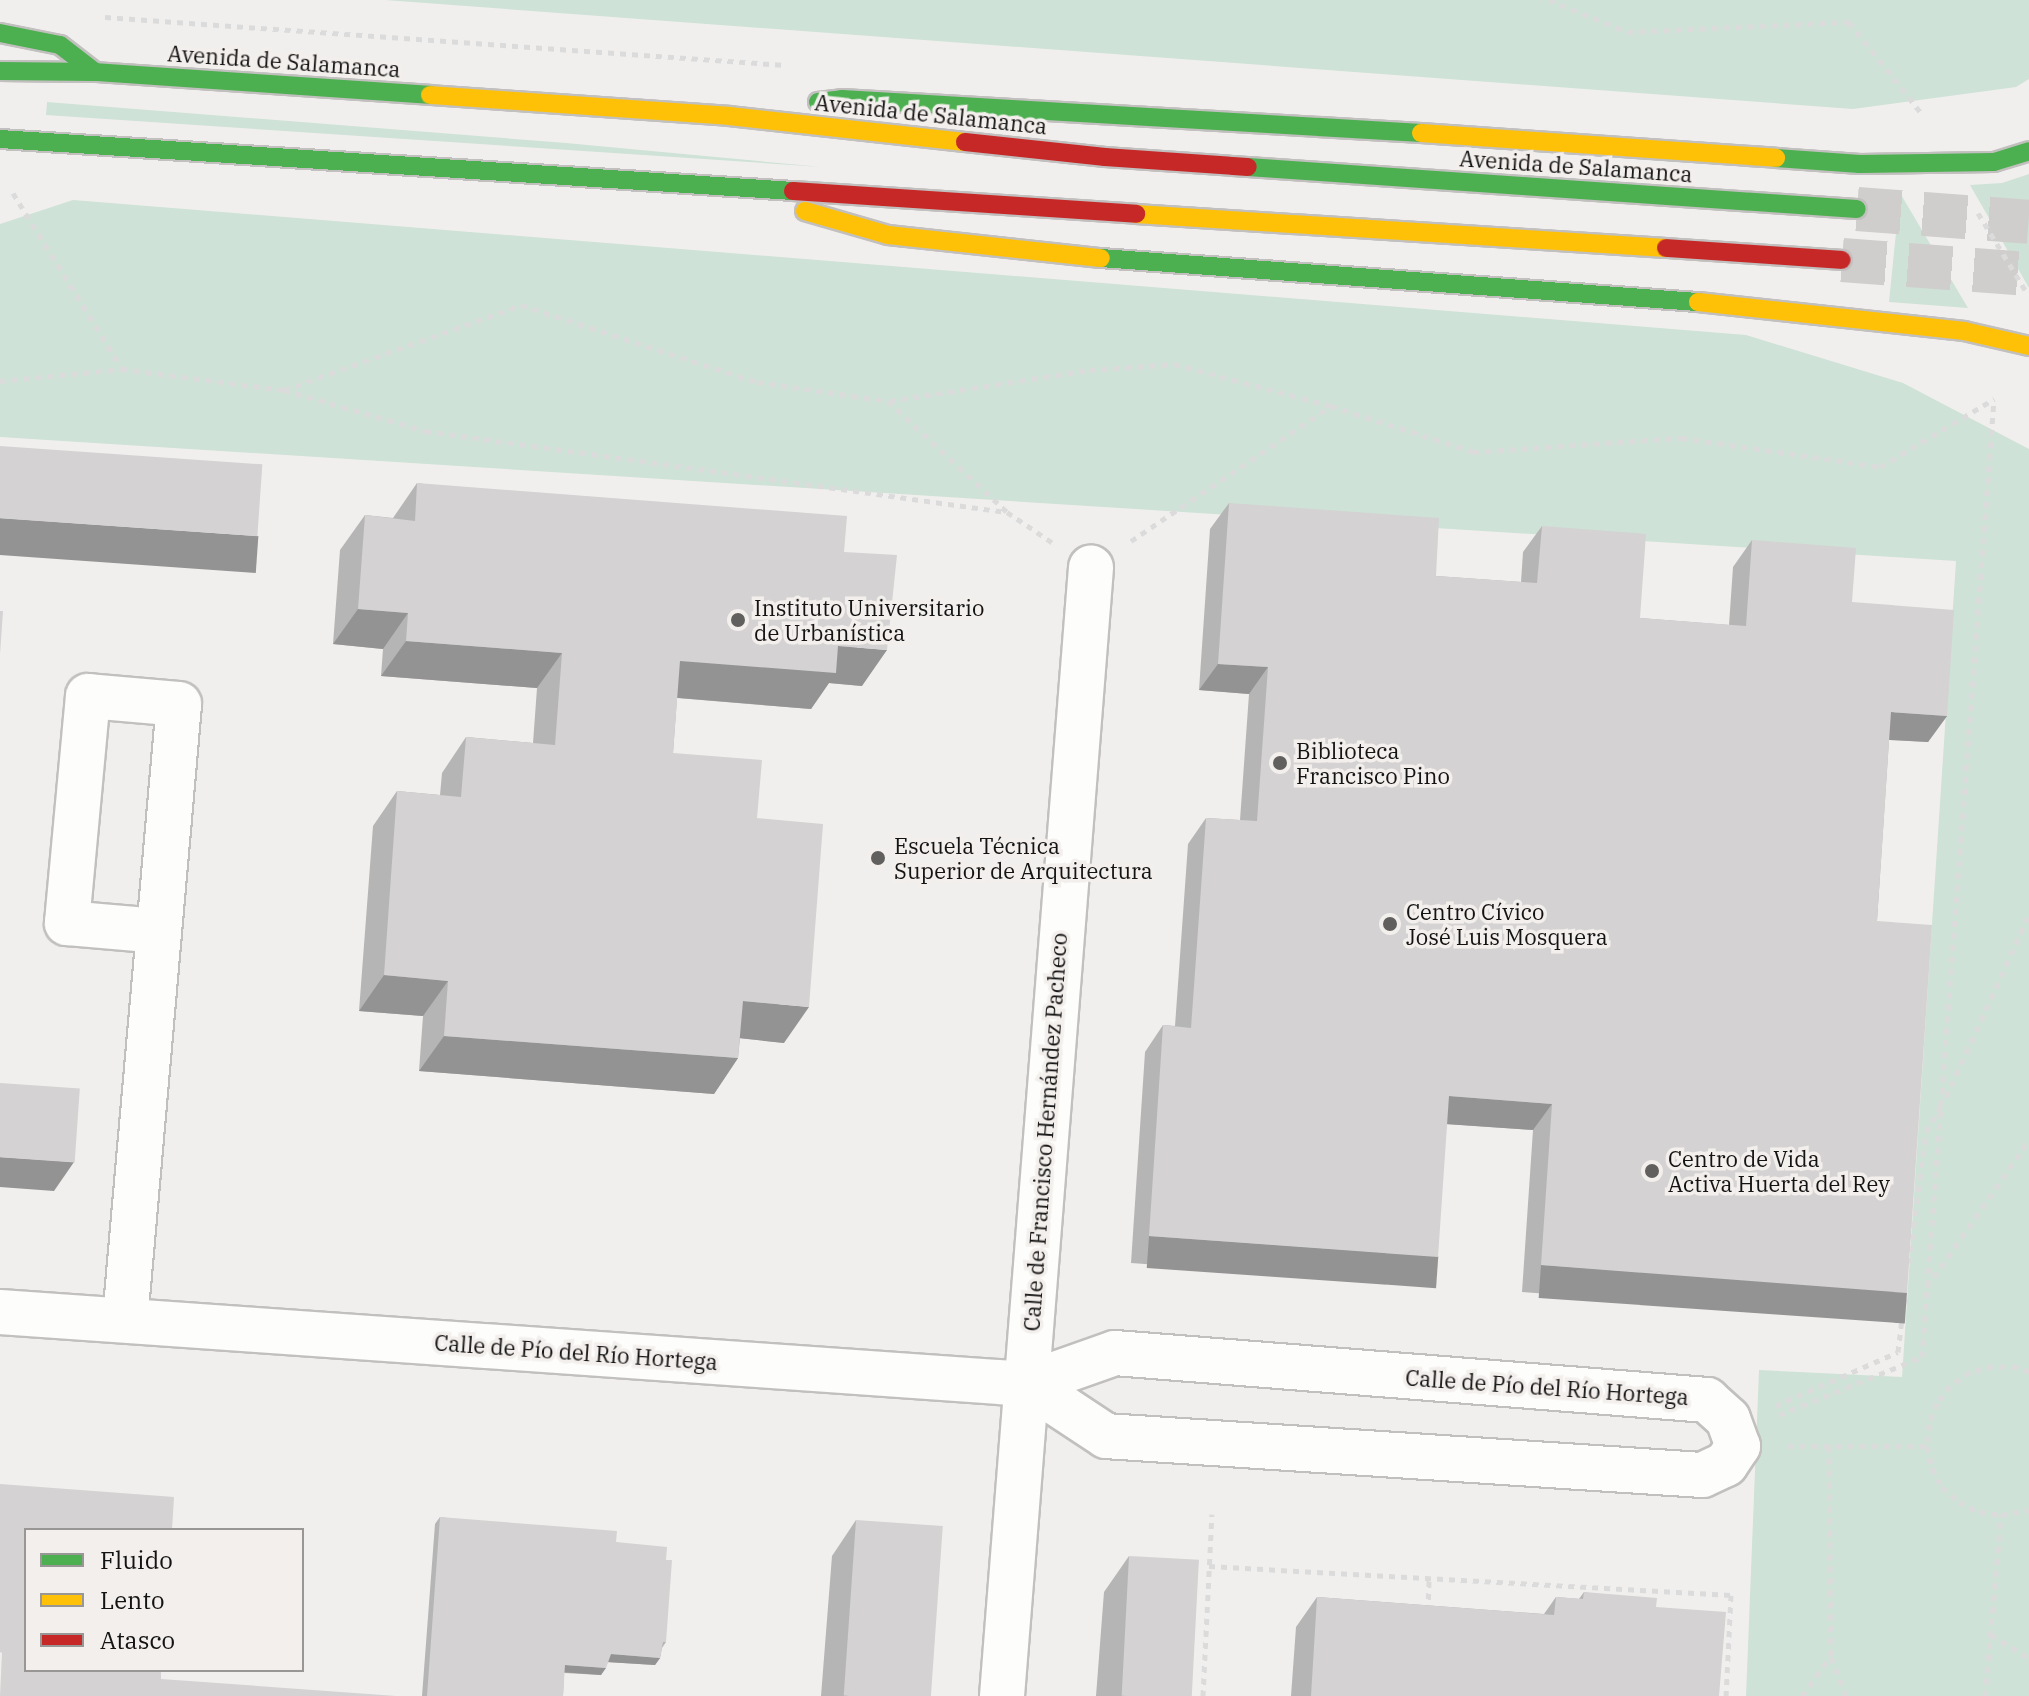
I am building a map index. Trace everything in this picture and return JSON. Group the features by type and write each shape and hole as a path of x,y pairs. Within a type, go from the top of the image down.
{"highway":[{"path":"0,33 60,45 95,72"},
{"name":"Avenida de Salamanca","path":"0,71 95,72 729,116 1105,157 1857,209"},
{"path":"729,116 842,99 1533,140 1860,164 1994,162 2029,151"},
{"path":"0,139 1842,260"},
{"path":"726,188 888,235 1057,255 1762,307 1964,331 2029,346"}],"street":[{"name":"Calle de Francisco Hernández Pacheco","path":"1002,1696 1091,568"},
{"path":"125,1320 179,704 88,696 67,923 159,931"},
{"name":"Calle de Pío del Río Hortega","path":"0,1312 1027,1384 1115,1353 1707,1400 1728,1419 1738,1446 1726,1464 1702,1475 1106,1436 1027,1384"}],"path":[{"path":"1549,0 1628,32 1849,22 1923,115"},
{"path":"1948,163 2027,293 2028,303"},
{"path":"13,193 122,369"},
{"path":"284,390 521,305 757,382 888,401 1090,370 1174,364 1331,406 1474,452 1682,438 1880,467 1994,399 1922,1357 1778,1416"},
{"path":"0,381 122,369 284,390 425,431 1007,512"},
{"path":"888,401 1007,512 1091,568 1331,406"},
{"path":"1908,1273 1926,1132 1943,1103 2029,915"},
{"path":"1926,1287 2029,1140"},
{"path":"1728,1419 1779,1405 1898,1352 1906,1289"},
{"path":"2029,1372 1993,1366 1970,1372 1950,1386 1937,1403 1929,1424 1927,1446 1932,1468 1942,1487 1959,1502 1979,1512 2001,1515 2029,1510"},
{"path":"1846,1696 1831,1657 1829,1446 1927,1446"},
{"path":"1203,1696 1212,1514"},
{"path":"1985,1696 2001,1515"},
{"path":"1209,1566 1731,1595 1726,1696"},
{"path":"1428,1621 1429,1580"},
{"path":"1991,1635 2029,1658"},
{"path":"1802,1696 1831,1657"}],"green space":[{"path":"385,0 2029,0 2029,79 2016,87 1853,109"},
{"path":"47,102 566,143 822,167 46,115"},
{"path":"2029,174 2029,288 1970,185 2002,183"},
{"path":"1900,193 1968,308 1889,302"},
{"path":"73,200 1746,335 1903,383 2029,449 2029,1696 1746,1696 1759,1370 1902,1377 1956,561 0,437 0,224"}],"building":[{"path":"0,446 262,464 257,536 0,518"},
{"path":"417,483 847,516 844,552 897,555 887,650 838,646 836,673 680,661 673,753 762,760 757,818 823,824 809,1007 743,1001 738,1058 444,1036 448,981 384,975 397,791 461,797 466,737 555,745 562,653 406,641 408,613 358,609 365,515 415,521"},
{"name":"Centro Cívico José Luis Mosquera","path":"1229,503 1439,518 1436,576 1537,583 1542,526 1646,534 1640,618 1746,626 1752,540 1856,548 1852,602 1954,610 1947,716 1891,712 1877,921 1932,925 1907,1293 1541,1265 1552,1104 1449,1096 1438,1257 1149,1236 1163,1025 1191,1028 1206,818 1257,821 1268,667 1218,664"},
{"path":"0,611 3,611 0,654"},
{"path":"0,1083 80,1089 75,1162 0,1157"},
{"path":"0,1484 174,1497 172,1528 24,1528 24,1672 161,1672 161,1679 396,1696 0,1696"},
{"path":"440,1517 617,1531 616,1542 667,1547 666,1560 672,1560 666,1642 663,1642 660,1658 611,1654 606,1668 565,1665 563,1696 427,1696"},
{"path":"856,1520 943,1526 931,1696 844,1696"},
{"path":"1129,1556 1199,1560 1192,1696 1122,1696"},
{"path":"1584,1592 1657,1598 1656,1607 1726,1612 1719,1696 1311,1696 1317,1597 1554,1615 1556,1597 1583,1599"}],"tunnel":[{"path":"1857,209 2029,222"},
{"path":"1842,260 2029,274"}],"traffic: fast":[{"path":"0,33 60,45 95,72"},
{"path":"0,71 95,72 430,95"},
{"path":"818,102 842,99 1421,133"},
{"path":"0,139 793,191"},
{"path":"1776,158 1860,164 1994,162 2029,151"},
{"path":"1248,167 1857,209"},
{"path":"1101,258 1698,302"}],"traffic: slow":[{"path":"430,95 729,116 965,142"},
{"path":"1421,133 1776,158"},
{"path":"805,211 888,235 1101,258"},
{"path":"1136,214 1666,248"},
{"path":"1698,302 1964,331 2029,346"}],"traffic: jam":[{"path":"965,142 1105,157 1248,167"},
{"path":"793,191 1136,214"},
{"path":"1666,248 1842,260"}],"place":[{"name":"Instituto Universitario de Urbanística","path":"738,620"},
{"name":"Biblioteca Francisco Pino","path":"1280,763"},
{"name":"Escuela Técnica Superior de Arquitectura","path":"878,858"},
{"name":"Centro Cívico José Luis Mosquera","path":"1390,924"},
{"name":"Centro de Vida Activa Huerta del Rey","path":"1652,1171"}]}
